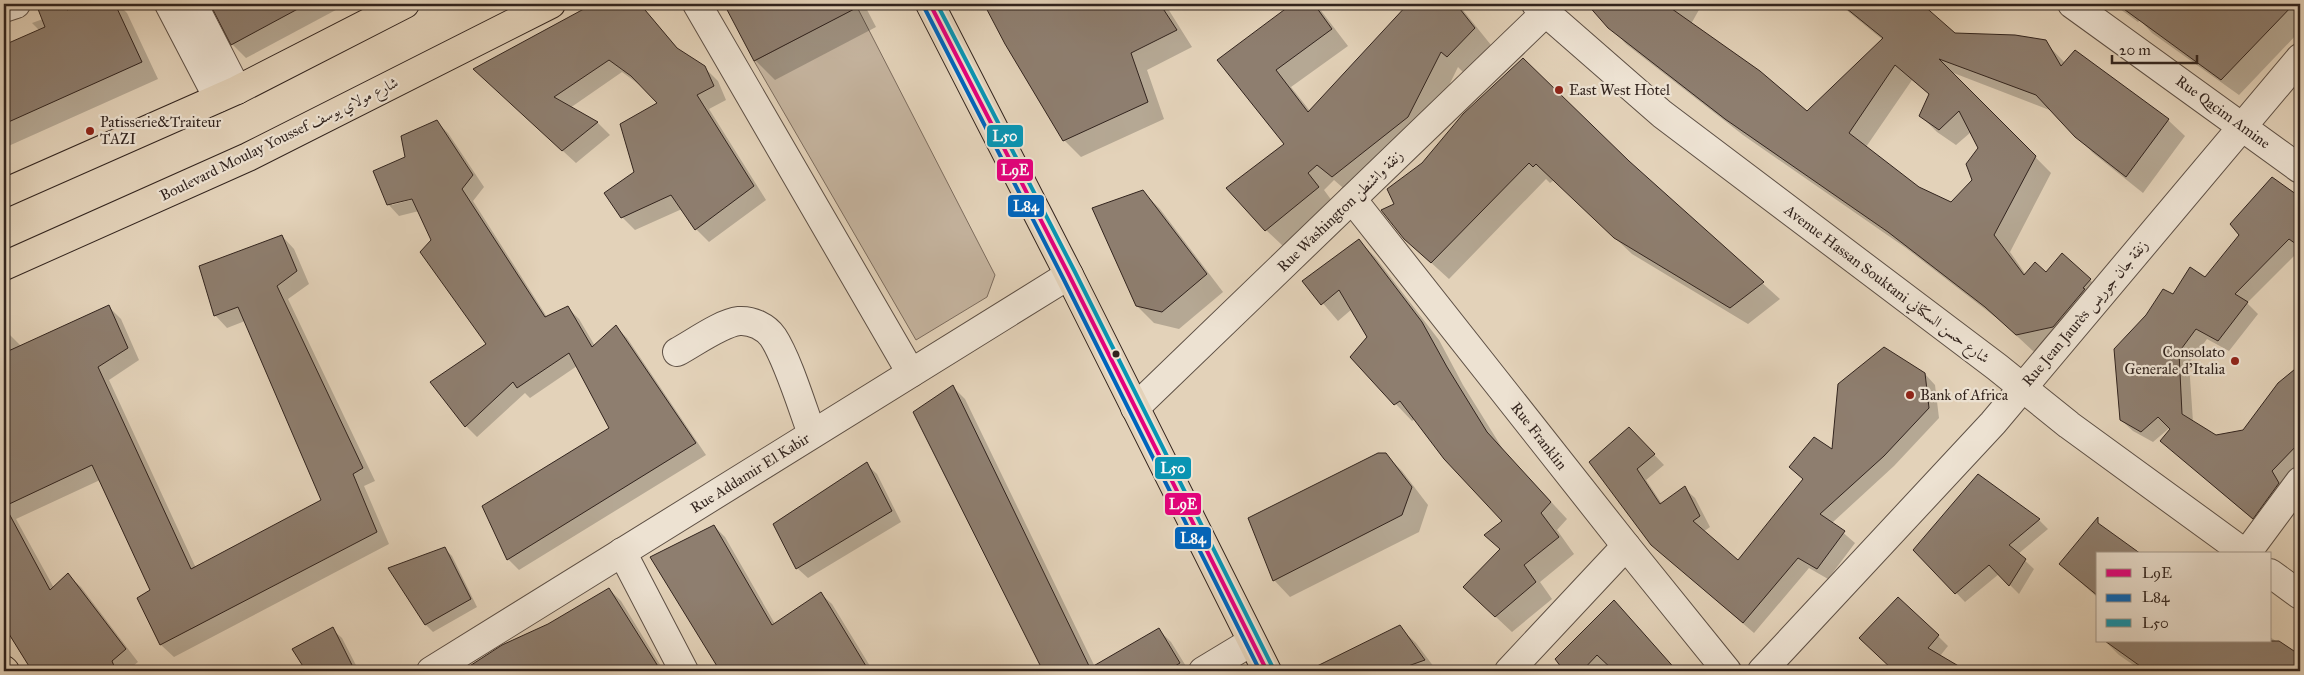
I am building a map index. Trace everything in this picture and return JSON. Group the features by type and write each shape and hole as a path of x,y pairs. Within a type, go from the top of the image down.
{"main road":[{"path":"4,194 227,94 405,4"},
{"name":"Boulevard Moulay Youssef شارع مولاي يوسف","path":"4,266 248,157 551,4"},
{"path":"930,4 1069,275 1266,671"}],"street":[{"path":"4,8 16,4"},
{"path":"169,4 227,94"},
{"path":"193,4 227,94"},
{"path":"697,4 911,372"},
{"name":"Rue Qacim Amine","path":"2072,4 2300,169"},
{"name":"Rue Washington زنقة واشنطن","path":"1135,408 1352,199 1540,8"},
{"name":"Avenue Hassan Souktani شارع حسن السكتاني","path":"1540,8 1662,114 1997,367 2069,425 2243,552"},
{"name":"Rue Jean Jaurès زنقة جان جوريس","path":"1762,671 1986,430 2300,58"},
{"name":"Rue Franklin","path":"1352,199 1727,671"},
{"name":"Rue Addamir El Kabir","path":"431,671 1069,275"},
{"path":"677,352 724,327 740,321 756,323 772,337 787,369 812,434"},
{"path":"2247,552 2300,481"},
{"path":"1509,671 1626,546"},
{"path":"622,552 684,671"},
{"path":"2272,574 2300,596"},
{"path":"1203,671 1251,642"}],"shaded area":[{"path":"857,7 995,275 987,297 916,340 754,61"}],"building":[{"path":"36,4 65,4 67,10 85,4 115,4 142,62 4,124 4,45 45,27"},
{"path":"210,4 307,4 231,45"},
{"path":"593,4 640,4 677,48 705,66 714,86 697,95 754,186 695,230 671,195 621,218 604,193 634,172 620,124 657,103 631,76 609,60 554,97 598,122 562,151 473,69"},
{"path":"724,4 864,4 754,61"},
{"path":"984,4 1160,4 1177,30 1131,53 1148,102 1063,141 1005,44"},
{"path":"1292,4 1314,4 1332,29 1276,70 1308,112 1408,4 1456,4 1475,28 1447,57 1441,52 1408,117 1332,177 1317,165 1308,173 1319,187 1265,231 1226,188 1284,144 1217,60"},
{"path":"1587,4 1665,4 1760,71 1807,111 1883,38 1841,4 1922,4 1955,33 2015,35 2046,40 2061,66 2075,50 2169,119 2126,177 2075,137 2036,95 1939,59 2036,156 1994,235 2024,275 2035,262 2046,272 2062,253 2091,279 2083,288 2085,289 2053,327 2016,335 1985,307 1888,232 1725,119 1608,28","holes":["1895,65 1929,94 1919,116 1939,130 1959,111 1978,148 1966,164 1972,180 1951,202 1919,187 1849,133"]},
{"path":"2117,4 2294,4 2221,80"},
{"path":"1523,58 1629,161 1764,282 1730,308 1614,238 1536,164 1533,167 1529,163 1431,263 1404,239 1381,210 1394,204 1387,189 1422,163 1463,114"},
{"path":"437,120 473,175 462,189 545,317 568,306 592,347 616,325 696,443 507,560 482,506 609,428 569,353 517,388 513,382 465,427 430,382 486,344 420,252 431,240 412,199 387,205 373,171 405,157 401,136"},
{"path":"2272,177 2300,197 2300,247 2289,239 2235,294 2248,302 2218,341 2196,329 2179,352 2182,414 2216,435 2243,430 2278,383 2300,365 2300,442 2272,471 2279,483 2253,519 2160,441 2170,429 2158,417 2141,432 2120,420 2114,349 2146,315 2163,289 2173,294 2190,267 2205,277 2239,235 2230,224"},
{"path":"1143,190 1207,274 1162,312 1136,306 1092,208"},
{"path":"282,235 297,271 277,286 363,468 353,474 377,532 160,645 137,598 150,590 92,465 5,506 50,590 68,573 126,649 112,661 116,671 32,671 4,626 4,353 109,305 128,348 98,367 191,569 321,500 238,307 214,316 199,266"},
{"path":"1359,239 1422,322 1487,432 1551,502 1541,513 1559,537 1524,565 1536,582 1495,617 1463,587 1500,549 1484,535 1502,521 1444,459 1400,401 1394,405 1350,357 1367,337 1339,290 1321,305 1302,281"},
{"path":"1884,347 1925,373 1929,408 1884,456 1820,514 1845,531 1817,569 1798,558 1743,623 1651,545 1589,462 1629,427 1655,454 1637,469 1660,504 1685,486 1700,516 1693,521 1738,560 1803,479 1789,467 1814,437 1832,449 1838,384"},
{"path":"953,385 1090,668 1159,628 1180,663 1167,671 1043,671 913,412"},
{"path":"1378,453 1386,453 1412,487 1402,515 1273,581 1248,518"},
{"path":"867,462 892,511 796,569 773,524"},
{"path":"1978,474 2040,519 2009,545 2026,559 2009,586 1989,565 1955,594 1913,550"},
{"path":"2098,517 2098,523 2138,552 2096,552 2096,594 2059,564"},
{"path":"714,525 772,625 821,592 869,671 720,671 650,557"},
{"path":"445,547 471,599 425,625 388,568"},
{"path":"609,588 661,671 462,671 502,645 548,624"},
{"path":"1898,597 1939,635 1928,648 1967,671 1894,671 1859,638"},
{"path":"1614,600 1677,671 1614,671 1597,655 1582,671 1564,671 1555,659"},
{"path":"1400,625 1425,660 1394,671 1307,671"},
{"path":"333,627 355,671 306,671 292,649"},
{"path":"2279,641 2300,655 2300,671 2147,671 2106,642"}],"transit line":[{"name":"L9E","path":"930,4 1069,275 1267,671"},
{"name":"L50","path":"937,4 1075,272 1273,668"},
{"name":"L84","path":"924,7 1063,278 1260,671"}],"place":[{"name":"East West Hotel","path":"1559,90"},
{"name":"Patisserie&Traiteur TAZI","path":"90,131"},
{"name":"Consolato Generale d'Italia","path":"2235,361"},
{"name":"Bank of Africa","path":"1910,395"}]}
